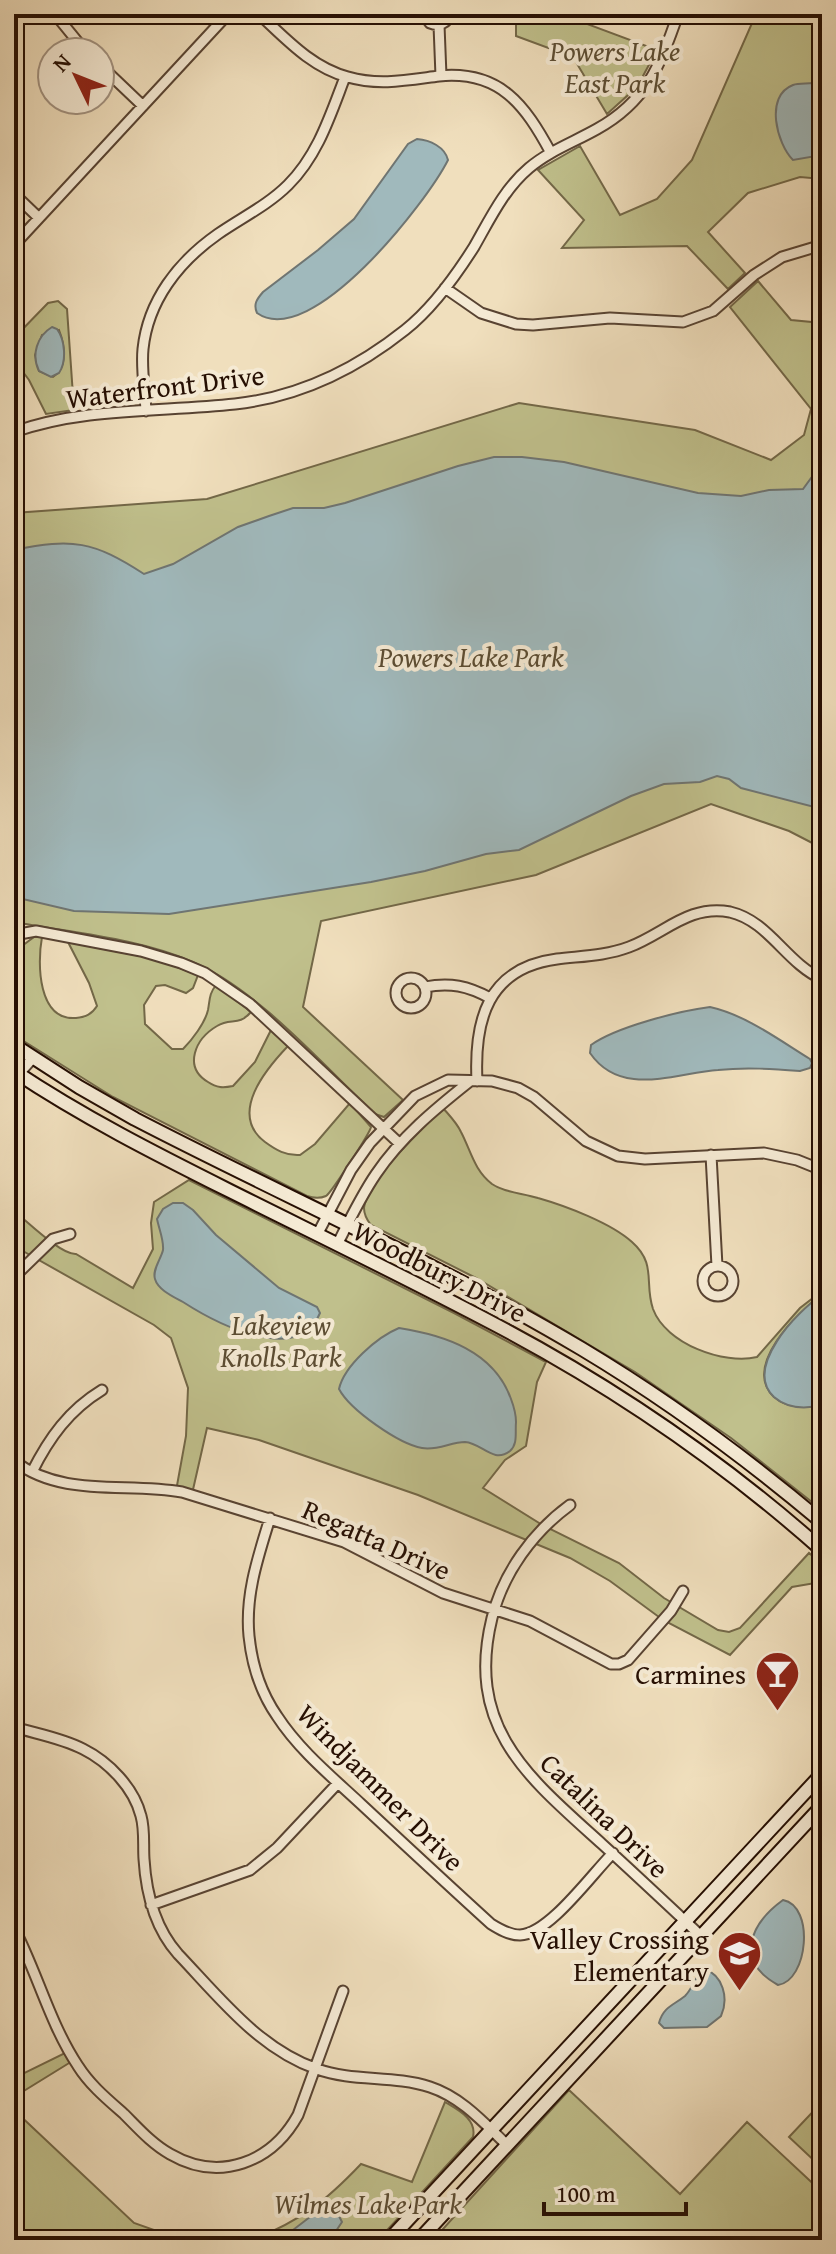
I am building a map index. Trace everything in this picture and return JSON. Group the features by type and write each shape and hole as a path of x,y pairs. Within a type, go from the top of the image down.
{"main road":[{"name":"Woodbury Drive","path":"14,1045 135,1119 514,1310 616,1370 724,1443 822,1522"},
{"name":"Woodbury Drive","path":"16,1074 121,1135 495,1325 607,1389 722,1469 822,1550"},
{"path":"389,2240 822,1774"},
{"path":"419,2240 822,1806"}],"street":[{"path":"55,14 73,36"},
{"path":"14,245 228,14"},
{"path":"259,14 306,56 345,77 388,83 441,76 475,78 493,84 527,111 551,153"},
{"path":"423,14 430,23 439,25 451,14"},
{"name":"Waterfront Drive","path":"14,432 67,419 267,399 314,384 363,360 423,314 462,265 507,192 529,168 611,120 641,94 659,66 678,14"},
{"path":"439,25 441,76"},
{"path":"146,411 143,352 147,329 170,278 202,246 277,194 300,172 322,137 345,77"},
{"path":"116,80 143,106"},
{"path":"14,194 39,218"},
{"path":"445,288 481,313 516,324 610,318 683,322 713,311 754,275 782,257 822,245"},
{"path":"473,1082 479,1025 490,998 514,975 540,963 595,956 630,947 701,911 718,910 748,919 768,933 799,966 822,979"},
{"path":"14,935 36,931 141,951 167,957 205,973 250,1004 400,1144"},
{"path":"425,987 459,985 490,998"},
{"path":"16,1074 33,1058"},
{"path":"317,1235 354,1165 383,1128 409,1101 430,1086 448,1080 503,1083 525,1091 583,1139 609,1153 640,1159 753,1153 776,1155 822,1170"},
{"path":"337,1245 373,1178 400,1144 434,1108 473,1082"},
{"path":"711,1155 717,1266"},
{"path":"14,1277 53,1239 70,1234"},
{"path":"32,1472 42,1451 61,1425 81,1402 102,1390"},
{"name":"Regatta Drive","path":"14,1461 60,1484 159,1488 182,1492 344,1542 426,1585 530,1621 611,1664 628,1660 671,1611 683,1591"},
{"name":"Catalina Drive","path":"570,1505 534,1537 510,1574 494,1609 488,1632 486,1671 491,1708 498,1729 529,1776 701,1936"},
{"name":"Windjammer Drive","path":"270,1518 250,1590 251,1654 265,1696 276,1714 302,1747 338,1783 491,1924 509,1933 520,1935 542,1928 613,1853"},
{"path":"14,1727 83,1749 112,1769 124,1782 141,1815 146,1883 151,1905 175,1950 254,2032 273,2047 316,2069 348,2077 410,2082 431,2087 466,2107 507,2145"},
{"path":"151,1905 250,1870 277,1848 338,1783"},
{"path":"14,1928 80,2070 155,2144 197,2165 230,2167 265,2155 290,2131 343,1991"}],"green space":[{"name":"Powers Lake East Park","path":"516,14 590,14 587,24 657,50 637,87 607,114 573,57 516,36"},
{"path":"756,14 822,14 822,179 800,177 748,193 708,232 745,273 728,289 687,246 562,248 584,220 538,170 580,146 620,215 657,199 692,160"},
{"name":"Powers Lake Park","path":"758,281 791,320 822,323 822,848 789,831 711,804 536,875 321,921 303,1007 403,1100 384,1117 375,1114 265,1009 242,991 193,962 150,947 14,922 14,513 207,499 519,403 695,430 771,460 804,435 811,409 730,307"},
{"path":"58,301 67,309 74,410 46,414 29,380 14,360 14,338 48,303","holes":["59,330 64,349 63,362 53,377 39,371 35,355 42,335"]},
{"path":"34,937 42,937 41,975 47,1001 63,1016 83,1017 97,1006 68,942 156,959 198,975 193,988 186,993 165,985 156,986 144,1005 145,1024 172,1049 183,1049 198,1031 216,985 251,1012 238,1021 217,1026 203,1038 195,1053 196,1069 200,1076 214,1085 233,1086 255,1062 271,1030 288,1046 254,1092 250,1118 254,1131 265,1142 290,1155 300,1155 315,1144 350,1103 371,1127 326,1196 307,1196 113,1097 14,1035 14,952"},
{"path":"443,1108 459,1129 477,1166 492,1184 575,1210 612,1228 632,1242 645,1258 653,1309 670,1332 683,1342 713,1355 744,1359 757,1357 800,1308 822,1291 822,1295 787,1327 769,1356 764,1371 766,1385 779,1401 797,1407 822,1405 822,1510 731,1438 635,1372 476,1278 371,1225 364,1208 375,1183 397,1155"},
{"name":"Lakeview Knolls Park","path":"189,1180 546,1362 537,1382 526,1446 505,1460 483,1488 544,1526 619,1563 664,1598 718,1630 729,1632 740,1628 809,1553 822,1564 822,1588 815,1583 792,1587 730,1655 663,1620 610,1581 570,1558 418,1495 259,1440 207,1428 192,1494 176,1491 186,1436 188,1388 171,1338 154,1325 14,1246 14,1211 62,1249 133,1288 153,1249 151,1223 154,1202"},
{"path":"69,2051 74,2060 14,2097 14,2078"},
{"path":"569,2090 680,2194 747,2122 822,2192 822,2240 433,2240"},
{"name":"Wilmes Lake Park","path":"445,2102 469,2120 473,2137 378,2240 252,2240 311,2209 361,2164 412,2182"},
{"path":"822,2102 822,2168 789,2137"},
{"path":"14,2110 134,2223 182,2240 31,2240 14,2225"}],"water":[{"path":"813,83 822,88 822,155 793,160 778,132 776,109 784,91 793,85"},
{"path":"417,139 436,145 444,151 448,160 393,237 336,292 307,311 280,319 257,313 256,302 263,292 354,219 408,144"},
{"path":"52,327 60,334 64,357 59,373 51,377 39,371 36,352 39,341"},
{"name":"Powers Lake Park","path":"494,457 564,462 698,493 741,496 769,490 803,489 822,463 822,809 741,788 729,779 717,776 700,782 664,784 631,796 519,850 486,854 371,882 169,914 74,911 14,897 14,550 52,544 82,545 110,555 144,574 173,564 238,527 269,516 293,508 324,508 345,503"},
{"path":"710,1007 736,1016 774,1036 810,1059 810,1068 800,1071 728,1069 650,1080 633,1079 603,1067 590,1053 591,1045 631,1026"},
{"path":"173,1203 183,1203 193,1210 216,1235 279,1288 317,1307 320,1313 309,1329 294,1337 275,1339 255,1335 214,1320 163,1290 154,1276 163,1250 157,1219 163,1209"},
{"path":"822,1295 822,1405 791,1406 774,1397 766,1385 765,1371 769,1356 788,1327"},
{"path":"399,1328 450,1341 480,1357 493,1369 503,1382 515,1410 516,1438 510,1451 493,1454 465,1442 422,1448 401,1440 353,1407 339,1389 347,1371 372,1345"},
{"path":"783,1900 793,1905 800,1915 804,1943 796,1971 778,1985 756,1965 752,1942 762,1920"},
{"path":"704,1969 716,1976 723,1988 721,2016 707,2027 664,2028 659,2023 663,2013 685,1996"},
{"path":"329,2206 337,2212 342,2222 330,2240 270,2240 293,2230 323,2207"}],"place":[{"name":"Carmines","path":"777,1712"},
{"name":"Valley Crossing Elementary","path":"740,1993"}]}
